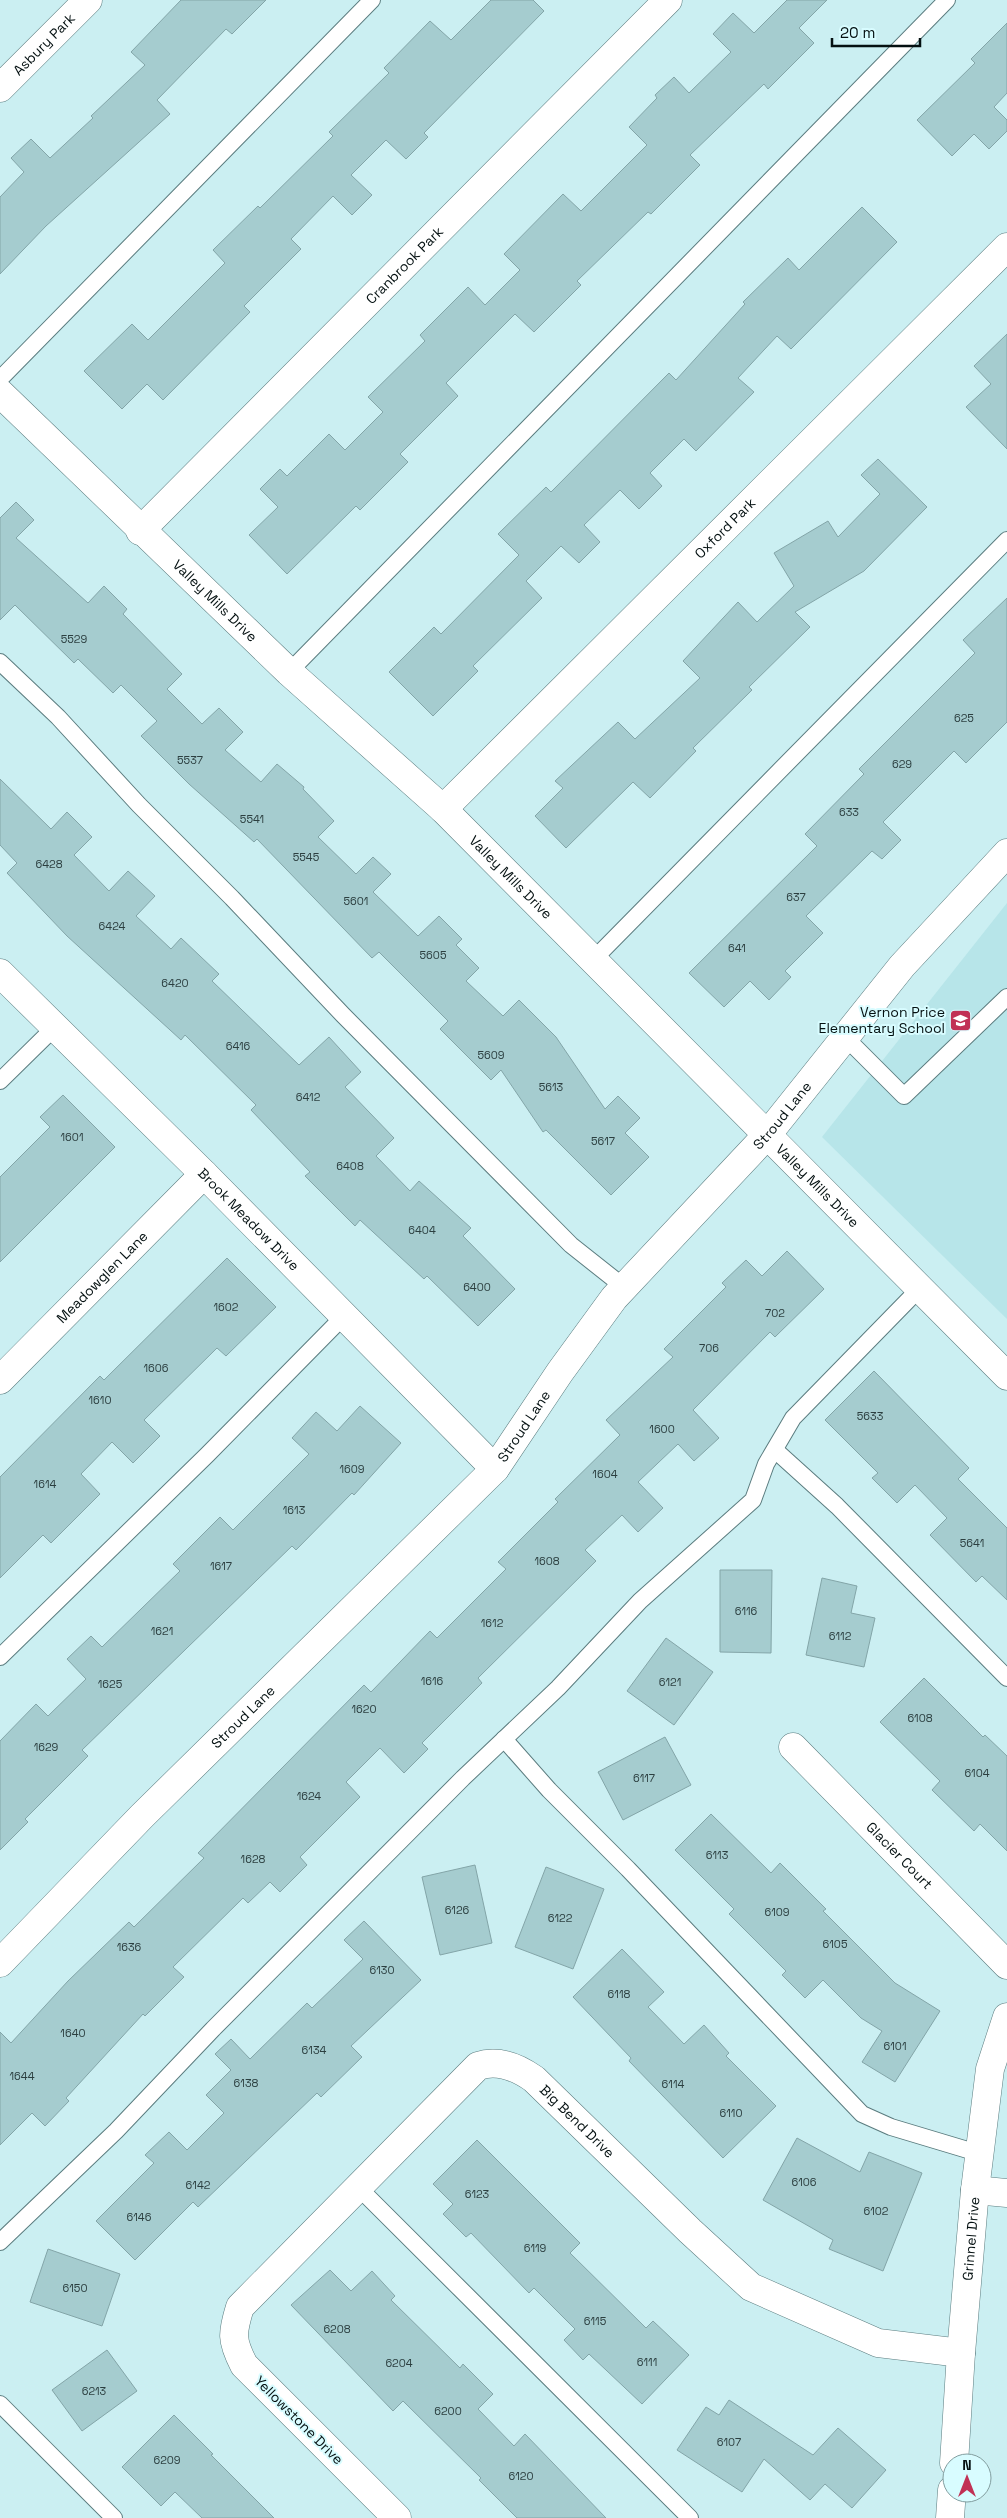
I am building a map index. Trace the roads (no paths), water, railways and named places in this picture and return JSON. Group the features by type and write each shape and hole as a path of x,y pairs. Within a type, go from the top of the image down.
{"street":[{"name":"Asbury Park","path":"0,88 88,0"},
{"name":"Cranbrook Park","path":"140,530 668,0"},
{"name":"Oxford Park","path":"443,809 1007,247"},
{"name":"Valley Mills Drive","path":"0,393 289,672 443,809 1007,1376"},
{"name":"Stroud Lane","path":"0,1963 142,1816 496,1469 560,1372 624,1287 767,1135 902,966 1007,853"},
{"name":"Brook Meadow Drive","path":"0,973 204,1174 496,1469"},
{"name":"Meadowglen Lane","path":"0,1380 204,1174"},
{"name":"Glacier Court","path":"793,1747 1007,1965"},
{"name":"Grinnel Drive","path":"955,2453 975,2190 981,2154 990,2069 1007,2017"},
{"name":"Big Bend Drive","path":"240,2307 478,2066 491,2061 521,2070 534,2079 690,2231 751,2287 878,2343 961,2353"},
{"path":"975,2190 1007,2193"},
{"name":"Yellowstone Drive","path":"240,2307 232,2331 244,2365 397,2518"},
{"path":"950,2518 951,2503"}],"lane":[{"path":"0,380 372,0"},
{"path":"289,672 947,0"},
{"path":"593,960 1007,540"},
{"path":"0,662 58,717 139,805 571,1245 624,1287"},
{"path":"845,1037 904,1096 1007,997"},
{"path":"0,1081 55,1027"},
{"path":"0,2242 116,2131 220,2022 504,1739 558,1688 640,1601 753,1500 766,1464 793,1418 920,1288"},
{"path":"0,1657 207,1455 344,1316"},
{"path":"775,1450 837,1506 1007,1678"},
{"path":"504,1739 548,1790 628,1869 862,2114 890,2128 981,2154"},
{"path":"358,2187 690,2518"},
{"path":"0,2404 114,2518"}],"place":[{"name":"Vernon Price Elementary School","path":"961,1020"}]}
